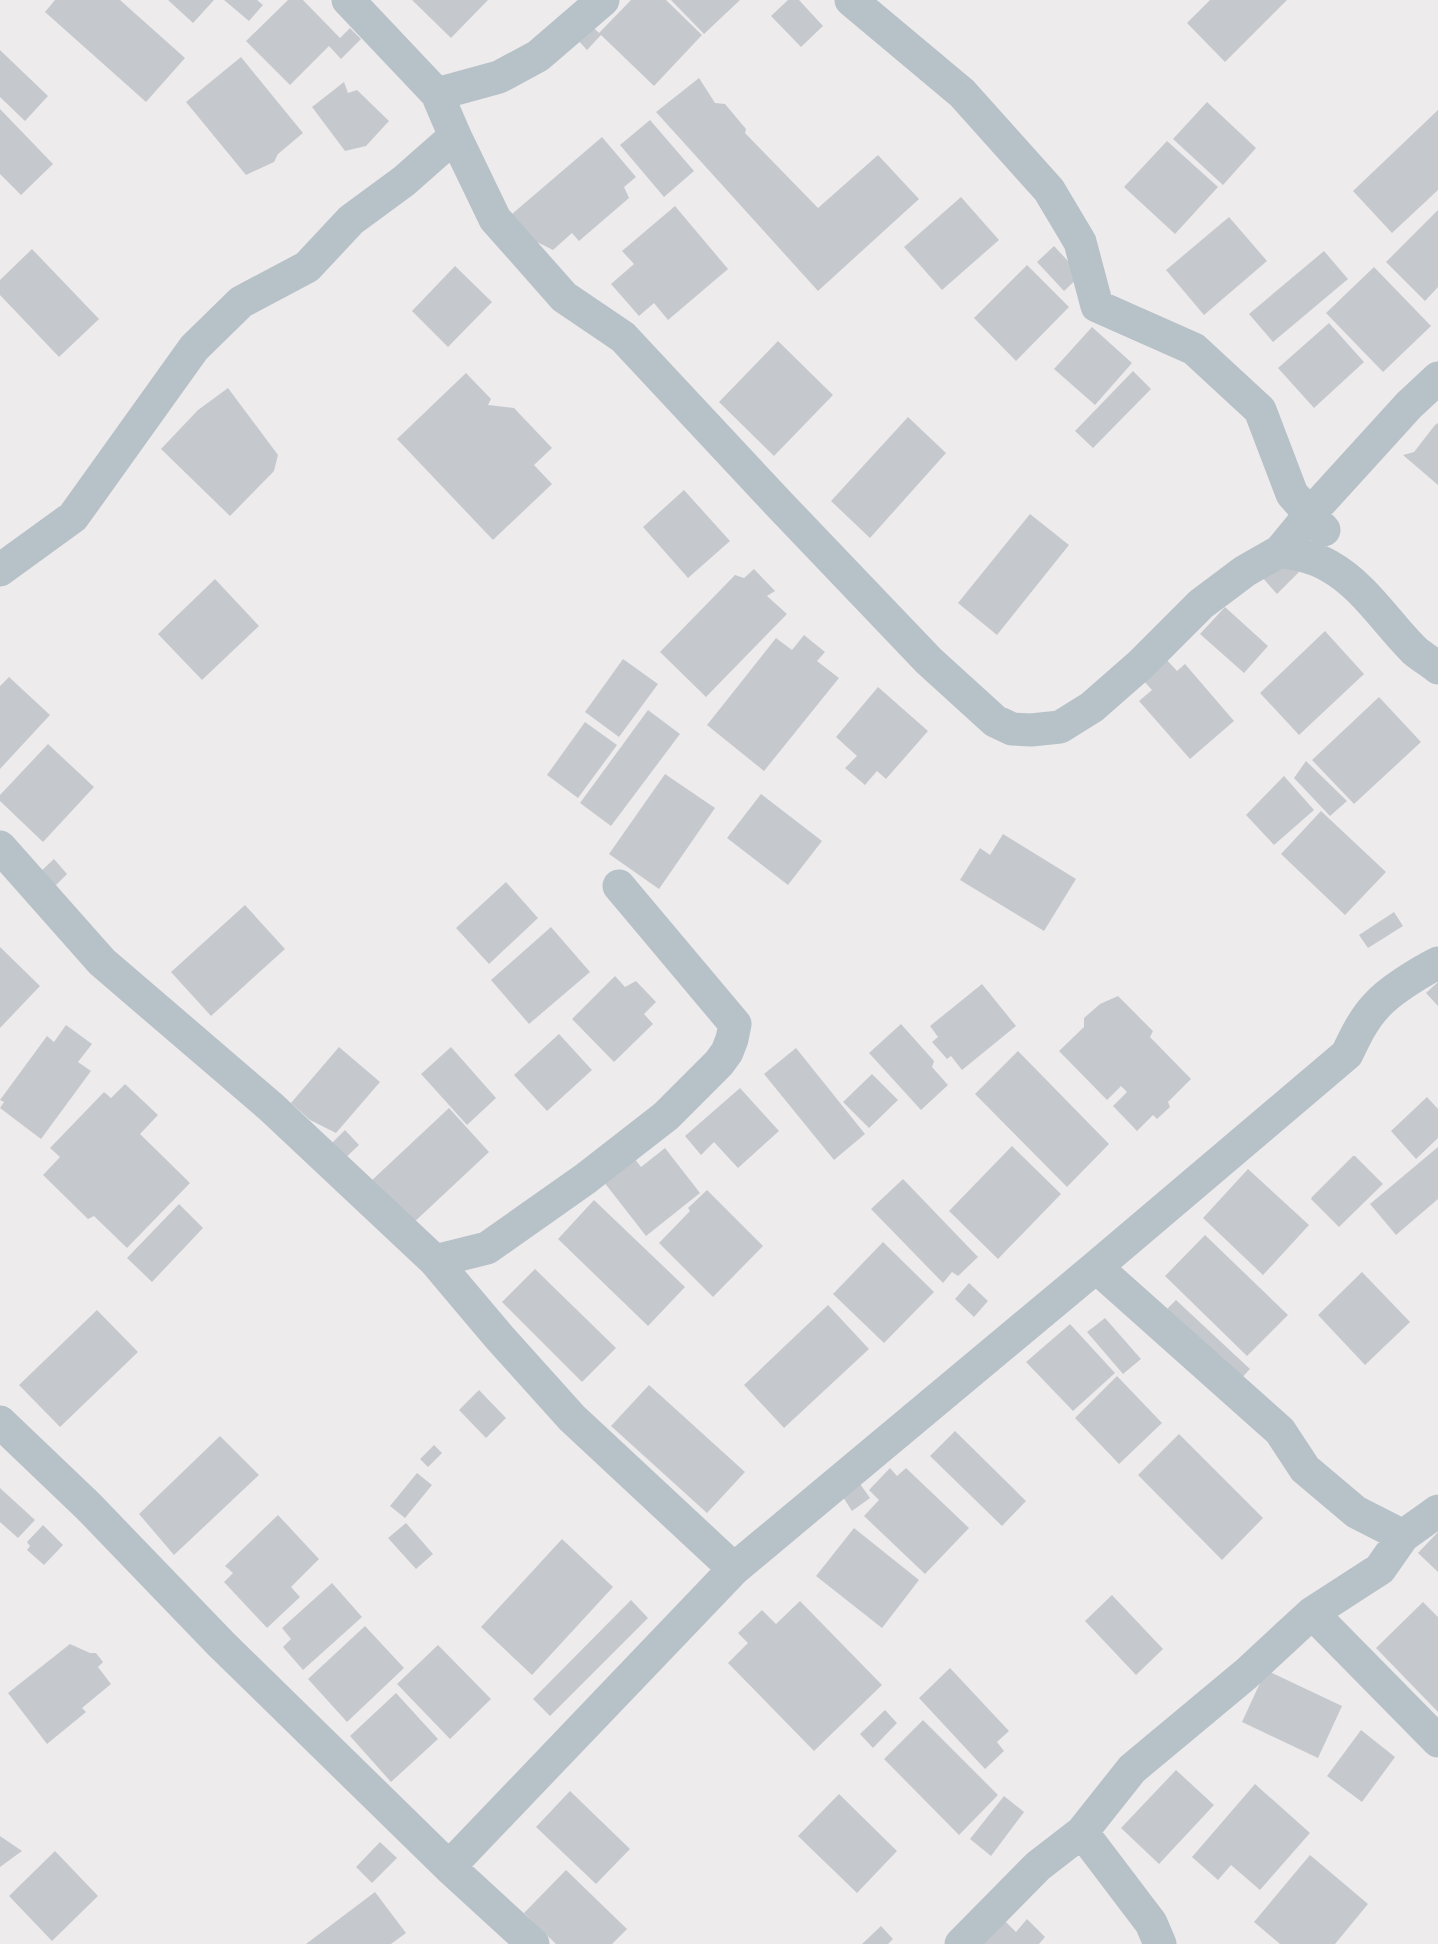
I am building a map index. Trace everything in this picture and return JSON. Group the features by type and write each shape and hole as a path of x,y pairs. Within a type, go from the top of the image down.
{"street":[{"path":"348,0 437,94 495,219 564,297 623,337 929,661 995,722 1012,729 1060,727 1092,707 1141,664 1201,604 1245,571 1280,551 1348,472 1438,378"},
{"path":"437,94 499,77 538,56 603,0"},
{"path":"851,0 962,93 1048,190 1080,242 1098,306 1194,349 1260,410 1292,494 1325,530"},
{"path":"0,570 73,517 194,348 240,302 307,267 351,220 405,181 455,136"},
{"path":"1280,551 1304,555 1329,566 1344,577 1386,617 1416,652 1438,668"},
{"path":"0,847 102,962 271,1107 435,1261 572,1418 734,1569"},
{"path":"435,1261 487,1248 585,1179 666,1116 727,1052 735,1024 619,886"},
{"path":"449,1867 734,1569 1347,1054 1358,1031 1376,1005 1417,974 1438,963"},
{"path":"1096,1267 1280,1431 1305,1469 1356,1512 1403,1536"},
{"path":"0,1422 88,1506 221,1644 449,1867 533,1944"},
{"path":"961,1944 1038,1866 1082,1832 1131,1769 1246,1674 1312,1613 1380,1569 1403,1536 1438,1511"},
{"path":"1312,1613 1438,1741"},
{"path":"1082,1832 1151,1923 1160,1944"}],"building":[{"path":"55,0 120,0 185,58 146,102 45,12"},
{"path":"168,0 214,0 193,23"},
{"path":"224,0 257,0 263,5 249,21"},
{"path":"288,0 303,0 340,38 350,28 361,39 341,59 329,46 290,85 246,41"},
{"path":"412,0 488,0 451,38"},
{"path":"631,0 666,0 702,35 654,86 601,35 587,50 576,38 589,23 599,33"},
{"path":"671,0 740,0 704,34"},
{"path":"788,0 799,0 823,26 801,47 771,16"},
{"path":"1210,0 1287,0 1225,62 1187,23"},
{"path":"0,50 48,96 25,121 0,97"},
{"path":"241,57 303,133 278,154 274,162 246,175 186,102"},
{"path":"699,78 715,103 725,104 746,129 745,133 818,208 878,155 919,199 818,291 656,112"},
{"path":"344,82 348,93 357,90 389,121 366,146 345,151 312,107"},
{"path":"1207,102 1256,148 1223,185 1173,139"},
{"path":"0,109 53,164 21,195 0,174"},
{"path":"1438,110 1438,190 1392,233 1353,191"},
{"path":"650,120 694,171 664,197 620,145"},
{"path":"602,137 636,177 624,187 629,198 579,241 572,233 553,250 535,241 512,214"},
{"path":"1167,141 1218,187 1175,234 1124,187"},
{"path":"961,197 999,240 942,290 904,247"},
{"path":"675,206 728,269 668,320 654,303 639,316 611,284 634,264 622,251"},
{"path":"1438,210 1438,287 1425,301 1386,262"},
{"path":"1229,217 1267,261 1204,315 1166,270"},
{"path":"1054,246 1081,275 1064,291 1037,262"},
{"path":"32,249 99,319 59,357 0,295 0,280"},
{"path":"1324,251 1348,279 1273,342 1249,314"},
{"path":"1027,265 1069,307 1016,361 974,318"},
{"path":"455,266 492,302 448,347 412,311"},
{"path":"1374,267 1431,326 1383,372 1326,313"},
{"path":"1329,323 1364,362 1314,408 1278,368"},
{"path":"1092,327 1132,363 1095,405 1054,369"},
{"path":"778,341 833,395 774,456 719,402"},
{"path":"1133,371 1151,389 1093,448 1075,431"},
{"path":"466,373 491,399 488,405 514,408 552,448 534,465 552,484 493,540 397,439"},
{"path":"228,388 278,455 274,471 230,516 161,449 198,410"},
{"path":"908,417 946,453 870,538 831,501"},
{"path":"1438,423 1438,485 1403,455 1414,452"},
{"path":"684,490 730,541 688,578 643,527"},
{"path":"1030,514 1069,545 997,635 958,603"},
{"path":"1283,554 1299,572 1277,594 1261,576"},
{"path":"754,569 775,591 767,596 787,614 706,697 660,652 735,575 744,578"},
{"path":"215,579 259,626 202,680 158,634"},
{"path":"1225,607 1268,646 1244,673 1200,634"},
{"path":"1325,631 1364,674 1299,735 1260,693"},
{"path":"804,635 825,652 817,661 839,678 764,771 707,725 776,638 792,650"},
{"path":"623,659 658,684 619,737 585,712"},
{"path":"1166,659 1177,671 1185,664 1234,721 1190,759 1139,701 1152,690 1142,679"},
{"path":"9,677 50,715 0,769 0,686"},
{"path":"878,687 928,731 886,779 877,771 865,785 845,768 857,756 836,737"},
{"path":"1379,697 1421,742 1354,804 1312,760"},
{"path":"648,710 680,734 611,826 580,803"},
{"path":"585,722 617,745 578,798 547,775"},
{"path":"48,744 94,787 43,842 0,801 0,795"},
{"path":"1306,761 1347,801 1330,816 1294,778"},
{"path":"665,774 715,808 659,889 609,854"},
{"path":"1284,776 1314,810 1274,845 1246,815"},
{"path":"761,794 822,841 788,885 727,838"},
{"path":"1321,811 1386,872 1345,915 1281,854"},
{"path":"1003,834 1076,879 1044,931 960,880 980,848 990,855"},
{"path":"54,859 67,874 54,887 40,872"},
{"path":"506,882 538,918 489,964 456,928"},
{"path":"245,905 285,949 211,1016 171,972"},
{"path":"1394,912 1403,926 1368,948 1359,935"},
{"path":"551,927 590,972 529,1024 491,980"},
{"path":"0,947 40,986 0,1028"},
{"path":"615,976 625,987 636,981 656,1002 644,1014 653,1024 614,1062 572,1019"},
{"path":"1438,982 1438,1006 1426,993"},
{"path":"982,984 1016,1026 962,1070 951,1056 947,1059 932,1042 938,1037 930,1026"},
{"path":"1118,996 1153,1031 1150,1037 1191,1079 1168,1102 1170,1107 1157,1119 1153,1115 1137,1131 1113,1106 1127,1092 1121,1086 1107,1100 1059,1051 1084,1027 1084,1018 1100,1004"},
{"path":"901,1024 934,1061 932,1067 948,1085 921,1110 869,1053"},
{"path":"66,1025 92,1044 78,1062 91,1071 41,1139 0,1108 4,1102 0,1100 47,1036 54,1042"},
{"path":"559,1034 592,1070 547,1111 514,1075"},
{"path":"339,1047 380,1082 336,1133 310,1120 291,1103"},
{"path":"451,1047 496,1098 467,1125 421,1074"},
{"path":"796,1048 865,1134 834,1160 764,1074"},
{"path":"1018,1051 1109,1144 1067,1187 975,1094"},
{"path":"872,1074 898,1100 869,1128 843,1102"},
{"path":"125,1084 158,1115 140,1134 190,1183 127,1248 94,1216 88,1219 43,1175 60,1157 50,1148 104,1092 111,1098"},
{"path":"740,1088 779,1131 738,1168 714,1142 701,1155 685,1136"},
{"path":"1427,1097 1438,1109 1438,1138 1416,1159 1391,1131"},
{"path":"449,1108 489,1152 410,1226 370,1182"},
{"path":"345,1130 359,1145 341,1162 327,1148"},
{"path":"1012,1146 1061,1194 998,1259 949,1211"},
{"path":"1438,1147 1438,1199 1396,1235 1370,1204"},
{"path":"665,1148 700,1193 646,1236 600,1177 630,1153 641,1167"},
{"path":"1353,1156 1383,1184 1339,1227 1311,1199"},
{"path":"1248,1169 1309,1225 1263,1275 1203,1218"},
{"path":"903,1179 978,1257 958,1276 952,1272 943,1283 871,1209"},
{"path":"707,1190 763,1246 713,1297 659,1243 690,1211 688,1208"},
{"path":"594,1200 685,1287 648,1326 558,1239"},
{"path":"179,1204 203,1228 152,1282 127,1258"},
{"path":"1205,1235 1288,1315 1247,1356 1165,1276"},
{"path":"883,1242 934,1292 884,1343 833,1294"},
{"path":"535,1269 616,1348 582,1382 502,1302"},
{"path":"1362,1272 1410,1322 1365,1365 1318,1315"},
{"path":"969,1283 988,1301 974,1317 955,1299"},
{"path":"1176,1300 1250,1369 1234,1386 1160,1316"},
{"path":"828,1305 869,1349 784,1428 744,1385"},
{"path":"97,1310 138,1352 60,1427 19,1385"},
{"path":"1105,1318 1141,1359 1123,1374 1087,1332"},
{"path":"1070,1324 1115,1373 1073,1411 1026,1362"},
{"path":"1117,1376 1162,1423 1119,1464 1075,1418"},
{"path":"649,1385 745,1472 707,1513 611,1426"},
{"path":"479,1390 506,1418 486,1438 459,1410"},
{"path":"955,1431 1026,1501 1002,1526 930,1456"},
{"path":"1179,1434 1263,1518 1222,1560 1138,1475"},
{"path":"220,1436 259,1475 174,1555 139,1514"},
{"path":"434,1445 442,1453 428,1467 420,1459"},
{"path":"890,1468 897,1476 906,1468 969,1528 925,1574 864,1516 879,1500 869,1490"},
{"path":"417,1473 432,1485 405,1518 390,1506"},
{"path":"858,1481 870,1498 852,1511 841,1494"},
{"path":"0,1488 35,1520 18,1538 0,1522"},
{"path":"278,1515 319,1559 291,1587 300,1597 267,1628 224,1582 233,1573 225,1566"},
{"path":"406,1523 433,1554 416,1569 388,1538"},
{"path":"43,1525 63,1545 44,1565 27,1550 30,1546 27,1542"},
{"path":"854,1528 919,1580 882,1628 816,1576"},
{"path":"1438,1532 1438,1572 1418,1553"},
{"path":"562,1539 613,1587 532,1675 481,1627"},
{"path":"332,1583 362,1617 303,1670 283,1647 291,1639 282,1628"},
{"path":"1112,1595 1163,1649 1136,1675 1085,1621"},
{"path":"631,1600 648,1618 550,1716 533,1699"},
{"path":"800,1601 882,1685 814,1751 728,1663 748,1643 738,1633 762,1610 776,1624"},
{"path":"1423,1602 1438,1617 1438,1712 1376,1648"},
{"path":"365,1626 404,1668 347,1722 308,1679"},
{"path":"70,1644 90,1653 96,1653 103,1662 98,1667 111,1684 82,1708 86,1712 47,1744 8,1693"},
{"path":"438,1645 491,1699 450,1739 397,1684"},
{"path":"950,1668 1009,1731 997,1742 1004,1751 985,1769 919,1698"},
{"path":"1266,1670 1342,1706 1318,1758 1242,1722"},
{"path":"396,1693 438,1739 391,1782 350,1736"},
{"path":"885,1710 897,1723 873,1748 860,1734"},
{"path":"923,1720 998,1795 959,1835 884,1759"},
{"path":"1361,1730 1395,1757 1362,1802 1327,1776"},
{"path":"1176,1770 1214,1805 1159,1864 1121,1828"},
{"path":"1255,1784 1310,1833 1260,1890 1231,1865 1218,1880 1192,1857"},
{"path":"570,1791 630,1849 596,1884 536,1827"},
{"path":"839,1794 897,1851 857,1893 798,1836"},
{"path":"1004,1796 1024,1812 991,1856 970,1839"},
{"path":"0,1836 22,1851 0,1867"},
{"path":"380,1842 397,1858 372,1883 356,1867"},
{"path":"55,1851 98,1896 52,1941 9,1896"},
{"path":"1310,1855 1368,1904 1335,1944 1280,1944 1254,1922"},
{"path":"566,1870 627,1929 612,1944 556,1944 524,1913"},
{"path":"375,1892 406,1933 391,1944 306,1944"},
{"path":"1027,1919 1045,1937 1039,1944 982,1944 1004,1920 1016,1932"},
{"path":"881,1926 893,1939 888,1944 862,1944"}]}
